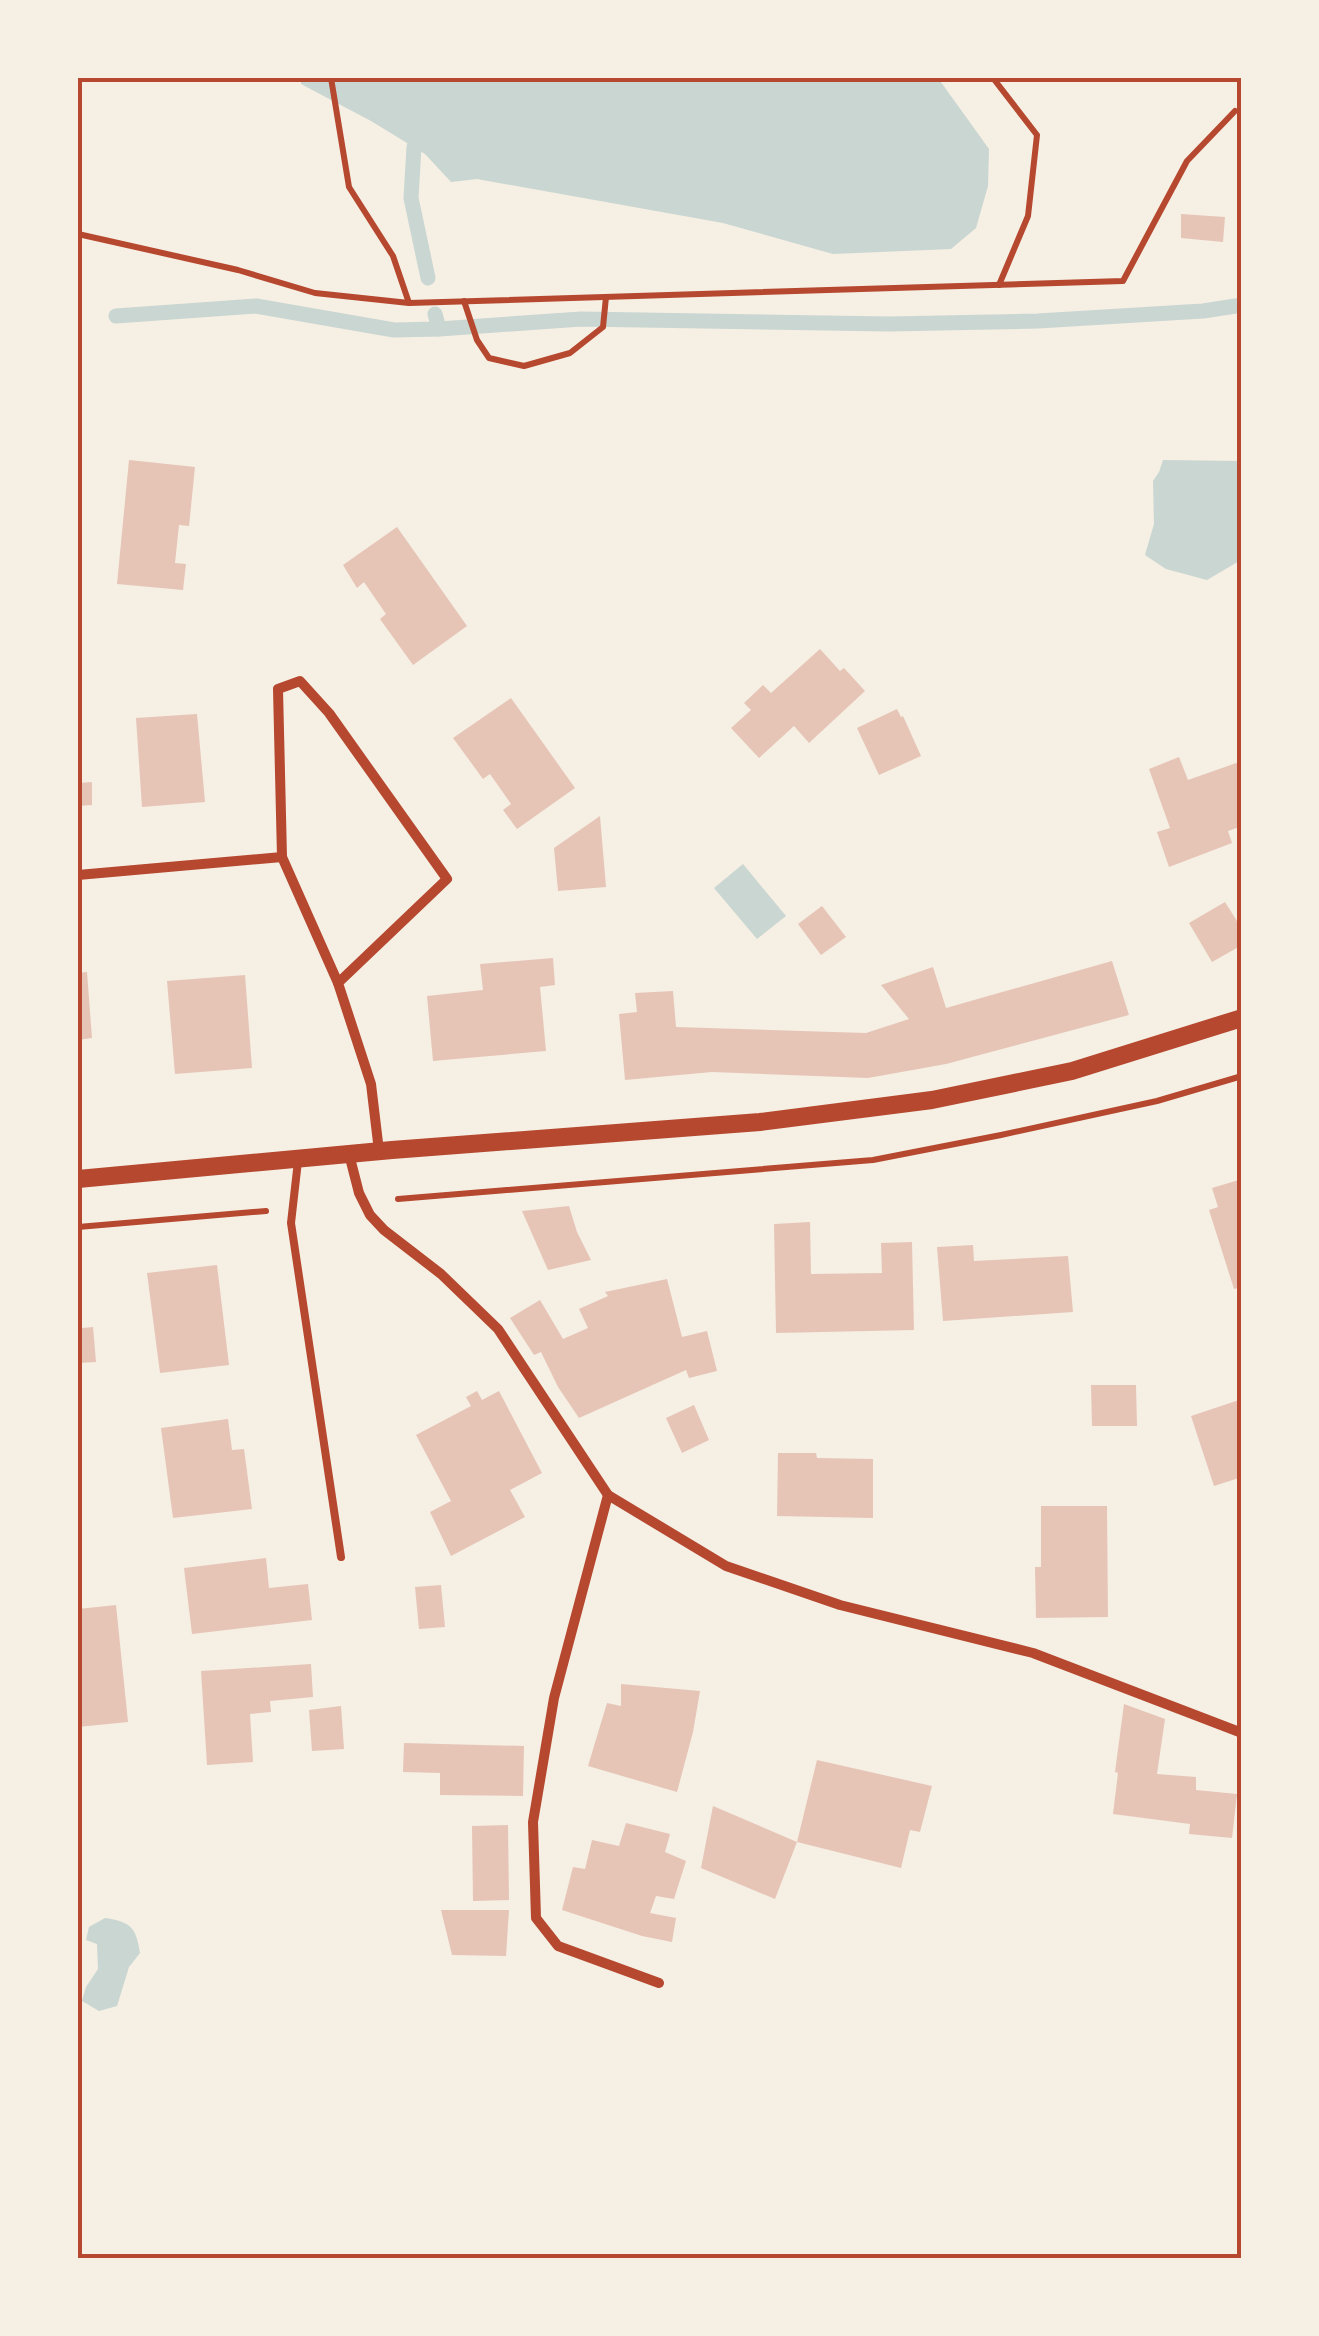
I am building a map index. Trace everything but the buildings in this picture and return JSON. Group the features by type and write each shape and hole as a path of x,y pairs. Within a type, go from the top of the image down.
{"street":[{"path":"338,983 447,879 328,713 300,681 278,688 282,856 338,983 370,1084 379,1151"},
{"path":"78,875 282,856"},
{"path":"78,1179 760,1122 932,1100 1072,1071 1242,1018"},
{"path":"349,1154 359,1194 370,1215 441,1274 498,1329 608,1495 726,1566 840,1605 1033,1653 1242,1733"},
{"path":"608,1495 554,1698 533,1822 536,1918 558,1946 659,1983"}],"lane":[{"path":"298,1159 291,1223 342,1557"}],"path":[{"path":"331,78 349,187 393,256 409,303"},
{"path":"993,78 1037,135 1028,216 998,286"},
{"path":"78,234 238,270 316,293 409,303 1122,281 1188,161 1234,111"},
{"path":"464,302 477,340 489,358 524,366 570,353 603,327 606,297"},
{"path":"364,1202 872,1160 1140,1105 1242,1076"},
{"path":"78,1227 293,1208"}],"shaded area":[{"path":"301,78 938,78 989,149 988,186 976,228 951,249 833,254 723,223 477,179 451,182 425,154 301,84"},
{"path":"1163,460 1241,461 1241,560 1207,580 1166,569 1145,555 1154,524 1153,481"},
{"path":"743,864 786,916 757,939 714,888"},
{"path":"105,1918 131,1927 140,1953 129,1967 117,2006 99,2011 82,2001 98,1969 97,1944 86,1940 89,1927"}],"waterway":[{"path":"414,147 411,198 428,278"},
{"path":"439,329 581,319 889,324 1038,321 1242,305"},
{"path":"116,316 256,306 394,330 439,329 435,314"}]}
